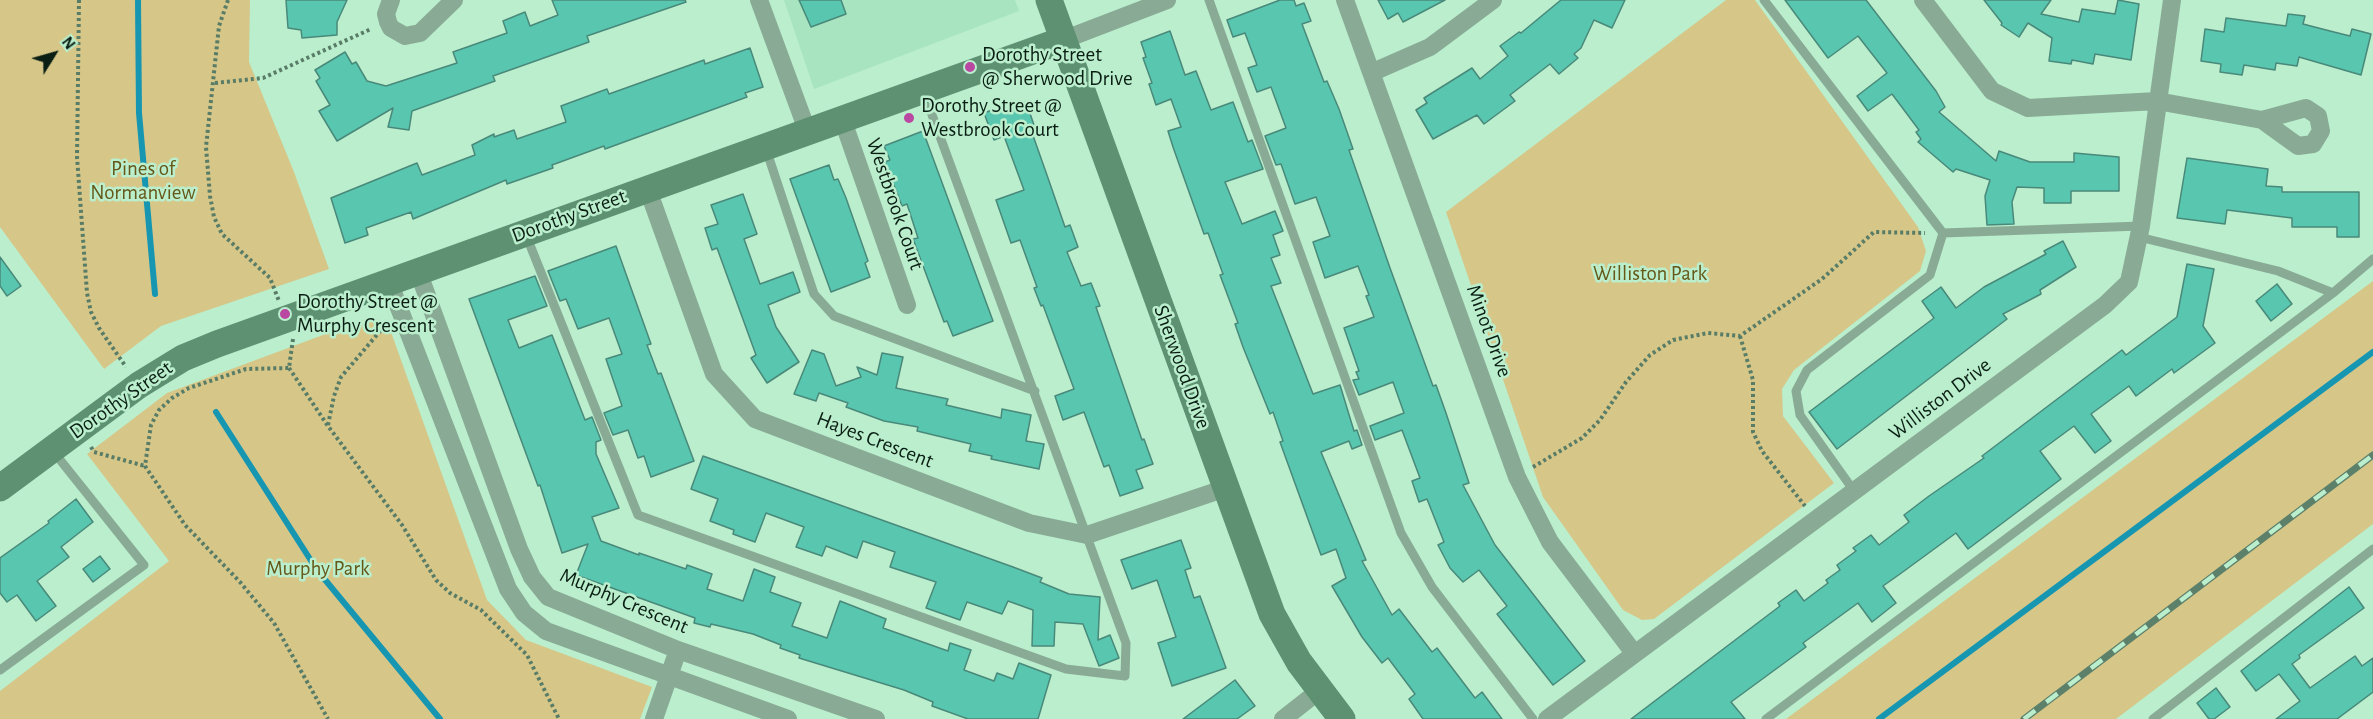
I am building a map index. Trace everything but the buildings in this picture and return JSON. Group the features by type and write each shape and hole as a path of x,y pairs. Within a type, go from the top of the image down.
{"street":[{"path":"391,0 386,14 388,21 398,33 413,36 426,28 454,0"},
{"path":"759,0 807,130"},
{"name":"Sherwood Drive","path":"1049,0 1272,614 1299,662 1337,717"},
{"name":"Dorothy Street","path":"0,488 139,385 183,358 647,187 1063,40 1167,0"},
{"name":"Minot Drive","path":"1345,0 1373,72 1517,477 1550,542 1634,652"},
{"path":"1373,72 1430,47 1493,0"},
{"path":"1923,0 1992,91 2028,108 2157,101 2262,120"},
{"name":"Williston Drive","path":"1547,719 1634,652 2105,305 2128,282 2140,231 2172,0"},
{"name":"Westbrook Court","path":"842,118 907,305"},
{"name":"Hayes Crescent","path":"647,187 714,374 755,419 1029,524 1087,535 1226,488"},
{"name":"Murphy Crescent","path":"418,272 519,549 532,577 548,597 678,650 876,719"},
{"path":"389,282 507,589 524,613 546,631 788,719"},
{"path":"654,719 678,650"},
{"path":"1283,719 1320,690"}],"lane":[{"path":"1209,0 1401,533 1432,587 1533,719"},
{"path":"1764,0 1943,233"},
{"path":"525,232 638,515 1066,669 1125,676 1126,643 923,90"},
{"path":"765,147 814,294 834,316 1035,391"},
{"path":"1943,233 2140,231 2278,271 2332,293"},
{"path":"1854,491 1800,415 1796,391 1808,369 1930,274 1943,233"},
{"path":"1766,719 2332,293 2373,259"},
{"path":"0,670 144,565 52,449"},
{"path":"2153,719 2373,549"}],"path":[{"path":"79,0 77,157 87,293 91,312 99,328 139,385"},
{"path":"228,0 219,26 215,82 206,147 214,217 222,234 270,278 294,341 289,368 328,426 402,525 436,580 450,593 481,610 527,655 559,719"},
{"path":"215,82 263,78 388,21"},
{"path":"1517,477 1582,438 1600,420 1626,382 1650,355 1673,340 1708,333 1740,336 1822,279 1874,232 1943,233"},
{"path":"328,426 334,396 341,377 400,308"},
{"path":"1740,336 1753,380 1753,432 1762,451 1815,520"},
{"path":"145,466 151,425 159,410 172,398 189,388 246,369 289,368"},
{"path":"78,430 94,452 145,466 186,525 240,582 274,623 328,719"}],"shaded area":[{"path":"784,0 1015,0 1019,11 814,89"}],"green space":[{"name":"Pines of Normanview","path":"0,0 250,0 249,62 294,172 329,269 161,326 104,369 0,227"},
{"name":"Williston Park","path":"1726,0 1755,0 1918,227 1926,251 1920,271 1794,370 1782,389 1783,416 1834,483 1654,619 1642,620 1623,610 1543,497 1446,212"},
{"path":"2373,281 2373,524 2116,719 1786,719"},
{"name":"Murphy Park","path":"374,316 391,332 487,600 526,640 652,687 640,719 0,719 0,691 169,561 87,454 167,393"}],"waterway":[{"path":"138,0 139,113 155,294"},
{"path":"1879,719 2373,352"},
{"path":"216,412 317,570 440,719"}],"railway":[{"path":"2024,719 2373,455"}],"place":[{"name":"Dorothy Street @ Sherwood Drive","path":"970,67"},
{"name":"Dorothy Street @ Westbrook Court","path":"909,118"},
{"name":"Dorothy Street @ Murphy Crescent","path":"285,314"}]}
